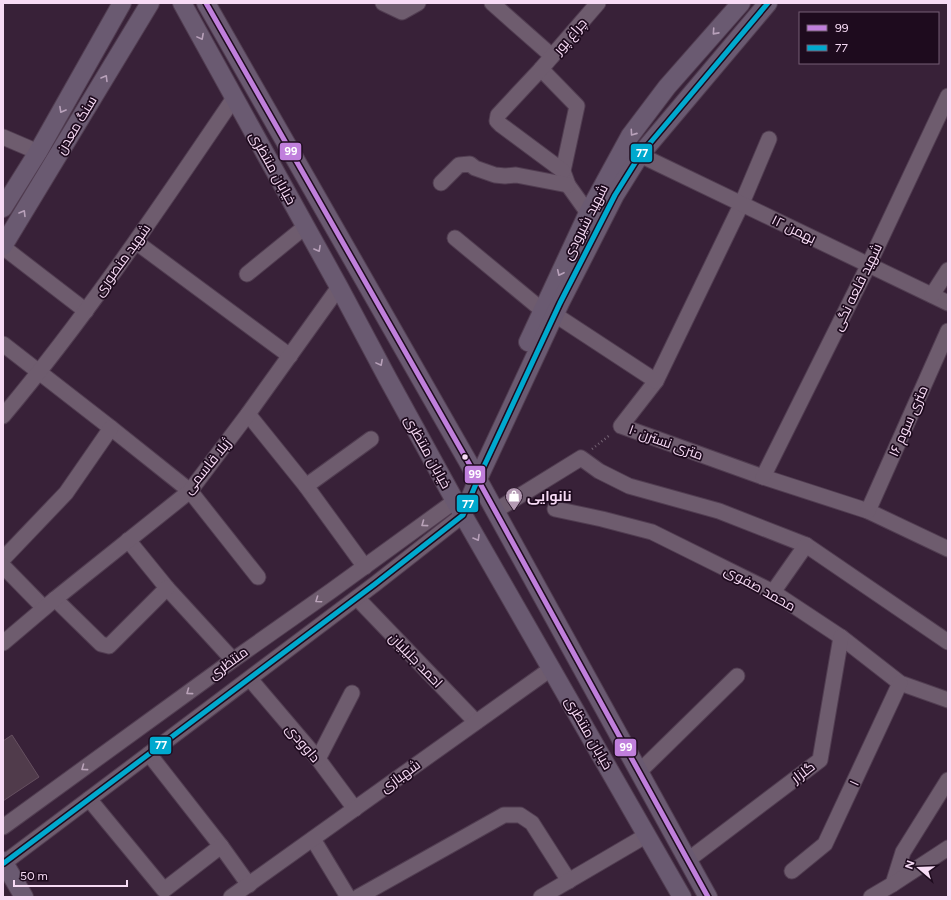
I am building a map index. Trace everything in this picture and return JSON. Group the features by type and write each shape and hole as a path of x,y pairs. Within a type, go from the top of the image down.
{"main road":[{"name":"سنگ معدن","path":"3,208 38,152 122,3"},
{"name":"سنگ معدن","path":"3,247 150,3"},
{"name":"خیابان منتظری","path":"182,3 340,287 388,379 459,508 682,897"},
{"name":"خیابان منتظری","path":"206,3 475,473 708,897"},
{"name":"شهید شیرودی","path":"459,508 548,312 588,213 630,136 667,87 741,3"},
{"name":"شهید شیرودی","path":"548,312 615,195 640,155 768,3"},
{"path":"3,862 24,897"}],"street":[{"path":"383,3 402,12 418,3"},
{"path":"492,3 552,56"},
{"name":"چراغ پور","path":"565,178 501,125 497,121 498,115 541,69 598,3"},
{"path":"541,69 577,106 565,178 588,213"},
{"name":"شهید قلعه نگی","path":"763,477 869,264 948,96"},
{"name":"شهید منصوری","path":"3,416 40,373 86,311 136,242 234,98"},
{"path":"3,137 38,152"},
{"name":"۱۰ متری نسترن","path":"769,139 742,203 656,381 621,426 763,477 868,511 948,549"},
{"name":"۱۲ بهمن","path":"640,155 948,302"},
{"path":"442,182 459,165 470,164 475,168 495,175 565,178"},
{"path":"247,274 306,226"},
{"path":"455,238 548,312 656,381"},
{"path":"136,242 290,356"},
{"path":"3,247 86,311"},
{"path":"932,295 948,270"},
{"name":"ژیلا قاسمی","path":"3,643 49,604 190,491 340,287"},
{"name":"۱۶ متری سوم","path":"868,511 948,331"},
{"path":"3,344 190,491 258,577"},
{"path":"248,414 306,486 365,567"},
{"path":"3,559 66,493 111,428"},
{"path":"306,486 371,439"},
{"path":"495,511 581,458 599,471 629,486 719,511 806,545 948,642"},
{"name":"منتظری","path":"3,828 233,660 365,567 459,508"},
{"name":"منتظری","path":"3,862 357,598 459,508"},
{"name":"محمد صفوی","path":"555,509 602,518 652,532 773,592 841,637 900,683 948,700"},
{"path":"128,540 167,588 233,660"},
{"path":"773,592 806,545"},
{"path":"3,566 101,644 109,646 167,588"},
{"name":"احمد جلیلیان","path":"357,598 476,722"},
{"name":"گلزار","path":"688,860 820,760 841,637"},
{"name":"شهبازی","path":"231,897 552,668"},
{"path":"639,772 736,676"},
{"name":"داوودی","path":"250,679 318,759 354,809"},
{"name":"۱","path":"792,871 825,844 900,683"},
{"path":"318,759 352,693"},
{"path":"149,754 221,846 249,885"},
{"path":"893,884 902,852 948,780"},
{"path":"89,799 164,890 221,846"},
{"path":"358,897 504,815 520,815 532,823 569,881"},
{"path":"541,897 646,835"},
{"path":"313,838 348,897"},
{"path":"871,897 948,848"}],"path":[{"path":"581,458 621,426"}],"building":[{"path":"12,735 39,777 3,801 3,741"}],"transit line":[{"name":"99","path":"206,3 471,467 708,897"},
{"name":"77","path":"4,863 375,584 463,515 478,479 560,303 615,195 640,155 768,3"}],"place":[{"name":"نانوایی","path":"514,511"}]}
